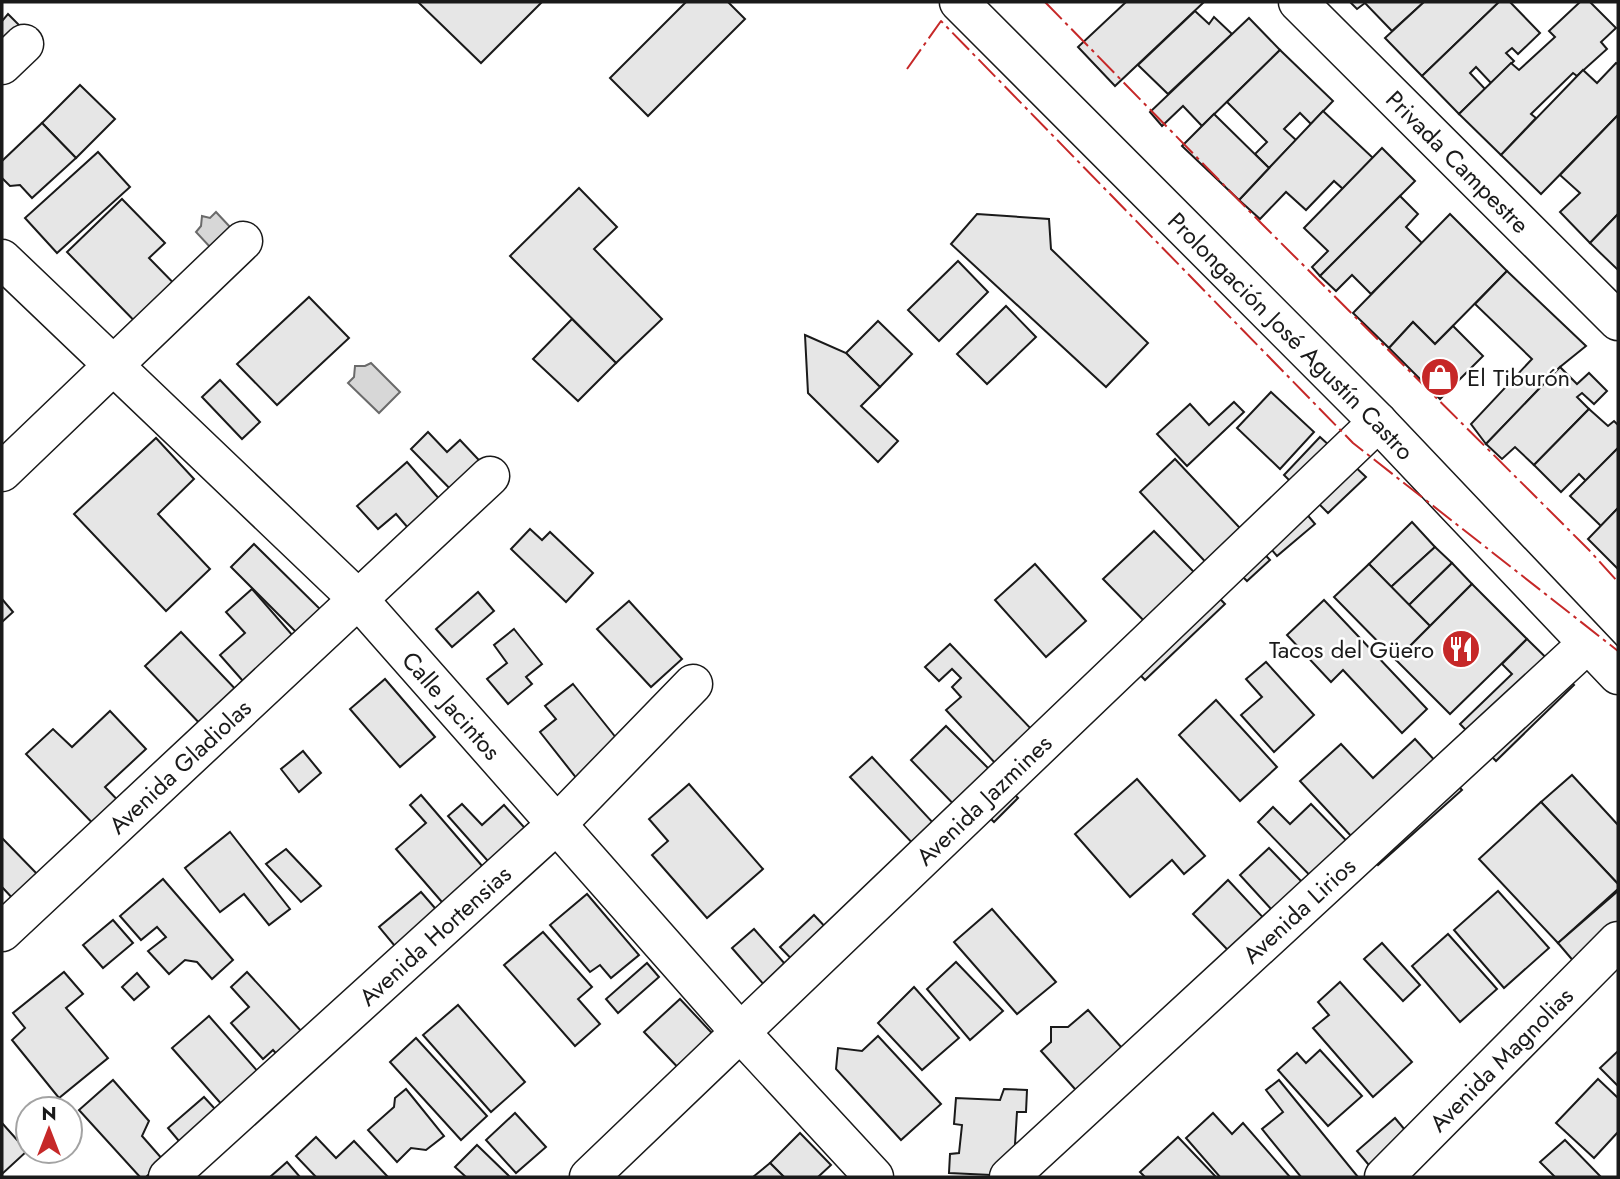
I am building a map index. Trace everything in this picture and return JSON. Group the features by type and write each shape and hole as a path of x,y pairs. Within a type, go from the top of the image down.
{"main road":[{"name":"Prolongación José Agustín Castro","path":"959,2 1378,422 1618,675"},
{"name":"Privada Campestre","path":"1298,2 1618,321"},
{"path":"2,472 243,241"},
{"name":"Calle Jacintos","path":"2,259 358,599 741,1033 874,1177"},
{"name":"Avenida Jazmines","path":"589,1177 1378,422"},
{"name":"Avenida Gladiolas","path":"2,932 490,475"},
{"name":"Avenida Lirios","path":"1009,1177 1587,644"},
{"name":"Avenida Hortensias","path":"168,1177 557,824 692,684"},
{"name":"Avenida Magnolias","path":"1384,1177 1618,941"}],"shaded area":[{"path":"216,212 245,243 224,262 196,232 201,226 202,216 210,218"},
{"path":"371,363 400,392 379,413 348,383 354,377 355,366"}],"building":[{"path":"418,2 542,2 481,63"},
{"path":"686,2 728,2 745,19 648,116 610,78"},
{"path":"1126,2 1204,2 1115,86 1078,47"},
{"path":"1350,2 1424,2 1392,31 1365,3 1357,9"},
{"path":"1424,2 1499,2 1422,76 1385,38"},
{"path":"1499,2 1510,2 1540,33 1518,54 1512,48 1506,53 1514,61 1491,83 1476,67 1470,73 1485,89 1459,114 1422,76"},
{"path":"1580,2 1590,2 1616,28 1601,42 1607,49 1577,76 1573,73 1531,114 1536,118 1501,155 1459,114 1511,63 1519,70 1555,37 1549,31"},
{"path":"1195,11 1209,24 1214,17 1232,34 1168,94 1138,65"},
{"path":"8,14 29,35 2,45 2,21"},
{"path":"1249,18 1280,50 1202,126 1183,106 1162,126 1150,112"},
{"path":"1280,50 1333,101 1311,124 1300,113 1284,129 1296,140 1269,168 1255,154 1267,142 1227,102"},
{"path":"1616,63 1618,115 1541,194 1501,155 1583,70 1597,83"},
{"path":"80,85 115,119 76,158 42,123"},
{"path":"1323,111 1373,158 1343,189 1334,181 1306,210 1286,192 1260,219 1239,200"},
{"path":"1214,114 1269,168 1239,200 1182,146"},
{"path":"1618,115 1618,214 1590,243 1560,212 1580,193 1560,175"},
{"path":"42,123 76,158 32,198 20,185 10,186 2,178 2,161"},
{"path":"1382,148 1415,181 1320,276 1312,267 1328,251 1304,228"},
{"path":"98,152 130,187 57,253 25,218"},
{"path":"579,188 617,227 594,249 662,319 616,363 510,256"},
{"path":"1400,196 1418,214 1406,227 1422,243 1371,294 1352,275 1336,291 1320,276"},
{"path":"122,199 165,243 149,258 194,304 155,342 67,252"},
{"path":"977,214 1049,219 1051,249 1148,343 1106,387 951,244"},
{"path":"1450,214 1507,271 1435,344 1413,322 1389,348 1353,313"},
{"path":"1618,214 1618,270 1590,243"},
{"path":"958,261 988,292 939,341 908,310"},
{"path":"1507,271 1586,346 1560,367 1486,444 1471,424 1532,359 1475,304"},
{"path":"309,297 349,338 277,405 237,364"},
{"path":"1006,306 1036,337 987,384 957,354"},
{"path":"572,319 616,363 578,401 533,359"},
{"path":"878,321 912,354 880,387 846,353"},
{"name":"El Tiburón","path":"1413,322 1435,344 1453,326 1483,356 1440,399 1389,348"},
{"path":"805,335 846,353 880,387 861,406 898,441 878,462 808,393"},
{"path":"1560,367 1577,384 1589,373 1607,391 1594,404 1582,393 1577,397 1589,409 1534,465 1515,447 1502,459 1486,444"},
{"path":"220,380 260,422 242,439 202,397"},
{"path":"1271,392 1314,432 1280,469 1237,428"},
{"path":"1234,402 1244,412 1187,466 1157,434 1190,404 1209,425"},
{"path":"1589,409 1608,426 1614,421 1618,425 1618,448 1586,481 1579,474 1561,492 1534,465"},
{"path":"428,432 447,452 460,440 492,474 463,502 411,449"},
{"path":"1320,437 1342,457 1305,496 1284,475"},
{"path":"156,438 194,479 158,514 210,569 166,611 74,514"},
{"path":"1618,448 1618,508 1601,526 1570,496"},
{"path":"1175,459 1270,560 1247,581 1242,576 1229,587 1140,492"},
{"path":"1349,461 1366,477 1328,513 1312,497"},
{"path":"407,462 441,501 409,529 396,514 378,529 357,506"},
{"path":"1284,487 1315,524 1277,556 1259,535"},
{"path":"1618,508 1618,569 1588,539"},
{"path":"1412,522 1435,547 1391,587 1369,564"},
{"path":"530,529 542,540 550,532 593,573 566,602 511,549"},
{"path":"1154,531 1225,604 1145,680 1123,657 1152,629 1103,579"},
{"path":"254,544 325,614 302,638 231,567"},
{"path":"1435,547 1452,563 1409,605 1391,587"},
{"path":"1452,563 1472,584 1430,626 1409,605"},
{"path":"1035,564 1086,621 1046,657 995,600"},
{"path":"1369,564 1430,626 1396,660 1334,597"},
{"name":"Tacos del Güero","path":"1472,584 1527,639 1450,714 1396,660"},
{"path":"252,589 300,644 250,689 220,655 245,633 226,612"},
{"path":"478,592 494,611 452,647 436,629"},
{"path":"2,599 13,612 2,622"},
{"path":"1324,600 1427,709 1402,733 1343,670 1331,682 1287,635"},
{"path":"629,601 682,659 651,687 597,629"},
{"path":"514,629 542,664 526,677 532,684 508,704 487,679 507,663 494,645"},
{"path":"181,632 241,695 205,729 145,666"},
{"path":"1527,639 1574,685 1496,761 1460,724 1512,674 1502,664"},
{"path":"950,644 1055,754 1008,777 946,710 961,697 952,687 961,678 952,669 939,681 925,667"},
{"path":"1266,662 1314,715 1274,752 1241,715 1262,697 1246,679"},
{"path":"385,679 435,737 400,767 350,709"},
{"path":"573,684 629,754 585,789 540,732 556,719 545,706"},
{"path":"1216,700 1277,767 1240,801 1179,735"},
{"path":"110,711 146,749 105,787 129,812 104,835 26,754 53,729 72,747"},
{"path":"946,726 1018,798 994,822 978,806 964,815 911,760"},
{"path":"1415,739 1462,790 1378,865 1300,781 1341,744 1373,778"},
{"path":"303,751 321,773 299,792 281,769"},
{"path":"872,757 936,826 933,865 850,777"},
{"path":"1572,775 1618,825 1618,884 1541,802"},
{"path":"1137,779 1205,856 1184,874 1172,860 1130,897 1075,834"},
{"path":"689,784 763,869 707,918 652,855 668,841 649,819"},
{"path":"421,795 489,874 448,909 396,849 426,823 410,805"},
{"path":"1541,802 1618,884 1618,889 1558,943 1479,859"},
{"path":"462,804 482,825 504,805 532,836 495,869 448,816"},
{"path":"1311,804 1365,860 1329,895 1258,822 1273,807 1290,824"},
{"path":"230,832 290,909 269,925 244,894 220,912 185,868"},
{"path":"2,838 41,878 16,902 2,887"},
{"path":"1269,848 1302,882 1272,910 1240,875"},
{"path":"286,849 321,886 301,902 266,864"},
{"path":"163,879 233,960 212,979 197,962 185,960 169,974 148,951 166,937 157,927 141,940 120,916"},
{"path":"1228,880 1284,940 1250,973 1193,914"},
{"path":"1498,891 1549,948 1504,988 1454,930"},
{"path":"1618,891 1618,949 1587,977 1558,943"},
{"path":"421,892 441,915 399,951 379,927"},
{"path":"587,894 639,955 611,978 600,965 590,972 550,925"},
{"path":"992,909 1056,982 1017,1014 954,942"},
{"path":"814,915 848,951 801,969 780,947"},
{"path":"113,920 133,943 103,968 83,945"},
{"path":"754,929 808,990 786,1010 732,948"},
{"path":"543,932 592,987 578,999 600,1024 575,1046 504,965"},
{"path":"1448,934 1497,989 1460,1022 1412,966"},
{"path":"1382,943 1420,985 1403,1001 1364,959"},
{"path":"956,962 1003,1011 970,1040 927,989"},
{"path":"647,963 659,977 618,1013 606,999"},
{"path":"64,972 83,994 66,1008 108,1058 63,1095 57,1095 12,1040 25,1028 13,1013"},
{"path":"247,972 313,1044 288,1067 273,1050 263,1059 231,1023 249,1007 231,987"},
{"path":"137,973 149,987 134,1000 122,987"},
{"path":"1340,982 1412,1062 1373,1097 1313,1028 1329,1015 1318,1002"},
{"path":"914,987 959,1038 922,1070 878,1023"},
{"path":"680,999 724,1046 688,1078 644,1032"},
{"path":"458,1005 525,1082 491,1112 423,1035"},
{"path":"1088,1010 1130,1057 1083,1098 1041,1051 1051,1042 1051,1027 1068,1027"},
{"path":"209,1016 267,1082 231,1115 172,1048"},
{"path":"878,1036 941,1104 901,1140 836,1069 838,1048 862,1051"},
{"path":"416,1038 487,1116 461,1140 390,1062"},
{"path":"1320,1050 1362,1096 1328,1126 1278,1070 1297,1053 1306,1063"},
{"path":"1618,1051 1618,1086 1600,1068"},
{"path":"1598,1079 1618,1098 1618,1132 1594,1158 1556,1123"},
{"path":"113,1080 149,1121 142,1136 164,1161 146,1177 140,1177 84,1115 84,1106"},
{"path":"1279,1080 1358,1177 1301,1177 1262,1129 1283,1112 1266,1090"},
{"path":"406,1089 444,1136 426,1150 411,1148 397,1162 368,1130 394,1107 395,1098"},
{"path":"1004,1089 1027,1090 1026,1112 1017,1112 1013,1176 949,1173 950,1154 959,1153 962,1125 954,1124 956,1098 1000,1100"},
{"path":"204,1097 226,1121 189,1153 168,1128"},
{"path":"515,1113 546,1147 516,1173 486,1140"},
{"path":"1213,1113 1232,1134 1243,1123 1290,1177 1220,1177 1186,1138"},
{"path":"1395,1118 1420,1148 1379,1177 1357,1151"},
{"path":"2,1123 14,1136 14,1163 2,1174"},
{"path":"800,1133 831,1165 818,1177 784,1177 770,1163"},
{"path":"316,1137 336,1158 354,1141 388,1177 316,1177 296,1156"},
{"path":"1178,1137 1216,1177 1145,1177 1140,1172"},
{"path":"1565,1140 1601,1177 1555,1177 1540,1162"},
{"path":"477,1145 510,1177 466,1177 455,1167"},
{"path":"287,1162 300,1177 270,1177"},
{"path":"770,1163 784,1177 753,1177"}],"power":[{"path":"1045,2 1618,582"},
{"path":"907,69 941,21 1353,443 1618,651"}],"place":[{"name":"El Tiburón","path":"1440,377"},
{"name":"Tacos del Güero","path":"1461,649"}]}
